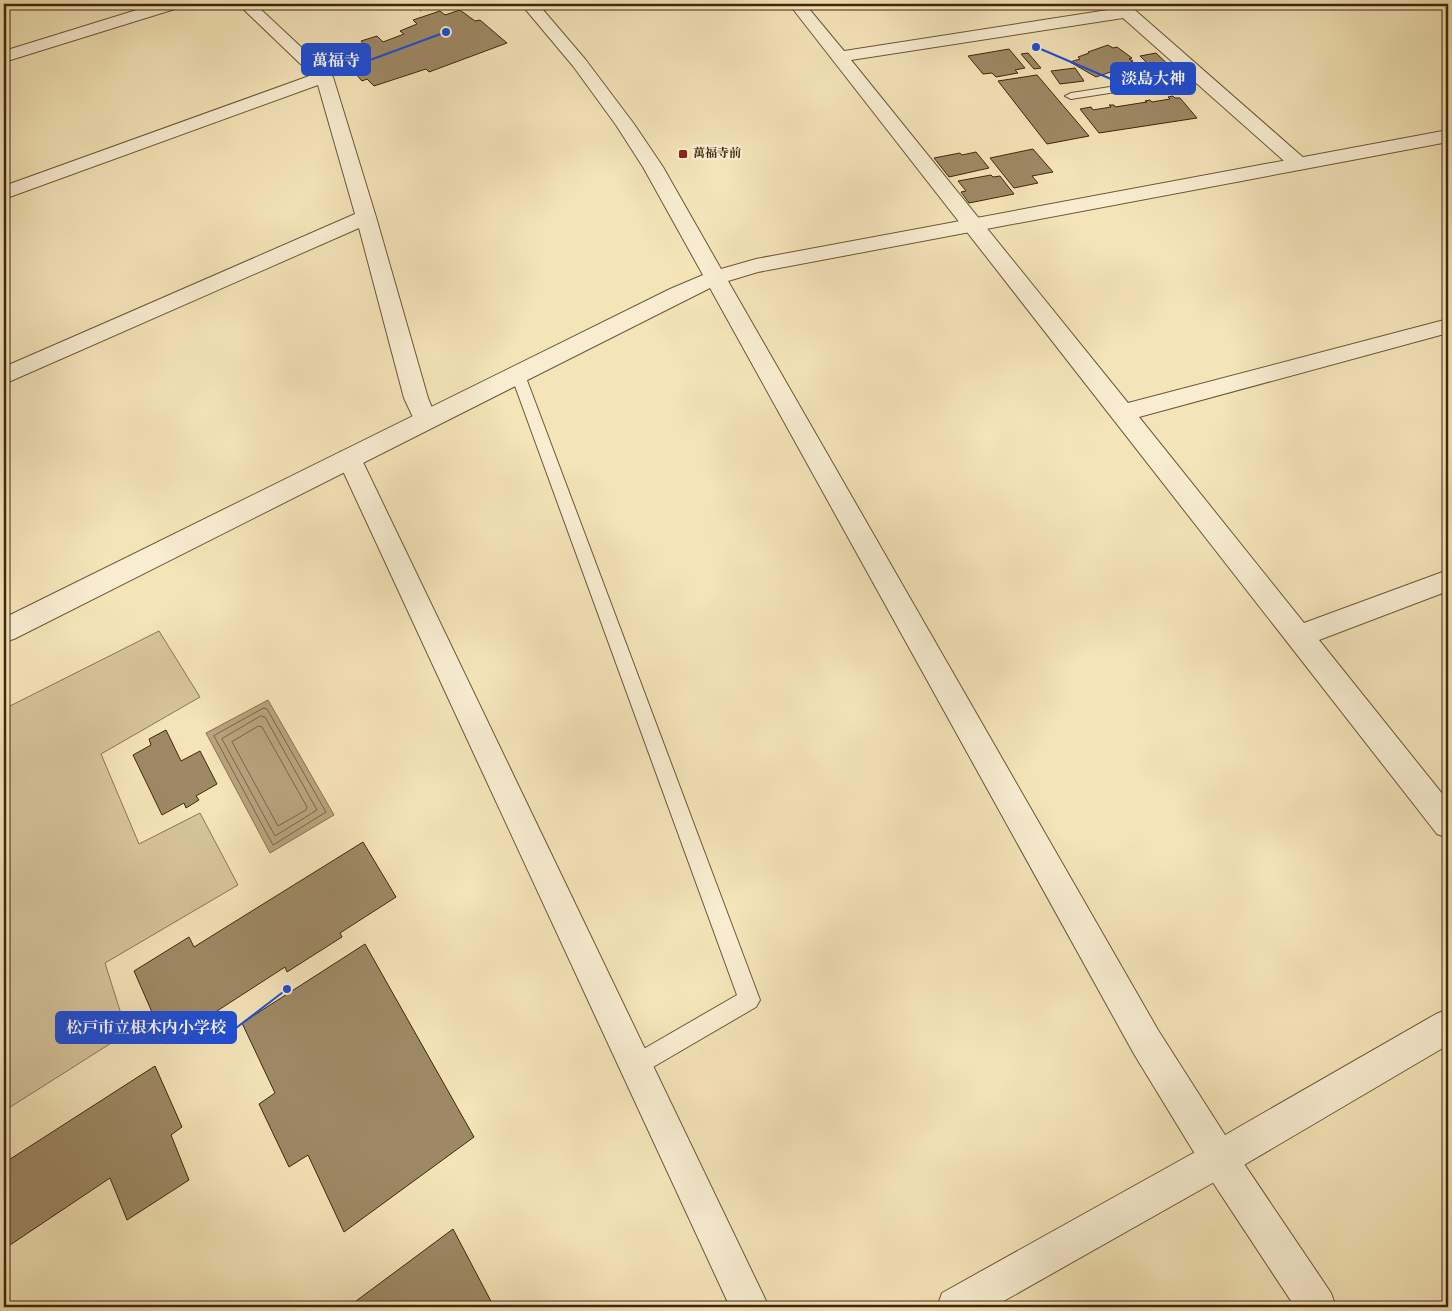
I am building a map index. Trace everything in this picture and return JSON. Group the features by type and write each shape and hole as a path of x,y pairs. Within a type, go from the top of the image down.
{"street":[{"path":"4,57 172,4"},
{"path":"246,4 324,77 366,217 416,398 425,420"},
{"path":"529,4 585,68 617,110 653,167 1060,894 1146,1042 1219,1159 1318,1307"},
{"path":"797,4 1448,824"},
{"path":"839,57 1123,8 1299,164"},
{"path":"4,193 324,77"},
{"path":"4,631 678,294 714,278 756,266 1448,136"},
{"path":"4,376 366,217"},
{"path":"1122,413 1448,326"},
{"path":"349,458 750,1307"},
{"path":"1300,636 1448,580"},
{"path":"956,1307 1219,1159 1448,1026"}],"lane":[{"path":"1070,96 1201,76"},
{"path":"518,375 749,1000 636,1066"}],"path":[{"path":"413,4 422,12"}],"shaded area":[{"path":"159,631 200,697 101,754 139,844 200,813 238,885 105,963 127,1033 4,1111 4,709"}],"water":[{"path":"268,700 334,815 270,853 206,733"}],"building":[{"path":"460,10 475,21 480,20 507,43 429,72 426,69 374,86 367,79 362,81 353,71 349,73 344,68 348,66 339,57 343,56 341,53 364,45 361,41 377,36 383,42 404,34 400,31 417,24 413,20 440,11 445,15"},
{"path":"1108,45 1113,48 1117,47 1132,58 1129,59 1133,61 1131,62 1138,66 1126,70 1122,68 1096,77 1070,62 1080,59 1078,57 1088,52"},
{"path":"1009,49 1025,68 1015,70 1018,73 996,77 992,73 983,74 968,56"},
{"path":"1028,53 1041,68 1034,69 1021,54"},
{"path":"1156,53 1176,72 1165,74 1158,68 1153,69 1140,56"},
{"path":"1075,68 1084,81 1060,84 1051,71"},
{"path":"1037,75 1089,136 1047,144 998,81"},
{"path":"1168,97 1180,98 1197,118 1099,133 1080,109 1091,107 1093,110 1111,107 1109,105 1114,105 1115,107 1150,100 1152,102 1170,99"},
{"path":"1033,149 1053,172 1032,176 1038,183 1014,188 990,158"},
{"path":"976,152 989,168 949,177 934,158 960,153 962,155"},
{"path":"991,175 993,177 1000,176 1014,194 969,203 961,192 966,191 958,181"},
{"path":"166,730 181,761 200,751 217,784 196,796 199,800 186,808 184,803 162,815 133,755 151,745 149,739"},
{"path":"363,842 396,897 340,933 342,937 287,972 285,967 166,1044 134,971 189,937 194,947"},
{"path":"365,944 474,1137 344,1232 308,1155 289,1167 259,1104 275,1093 242,1023"},
{"path":"155,1066 182,1127 171,1135 189,1180 127,1220 110,1178 4,1249 4,1163"},
{"path":"453,1229 494,1307 348,1307"}],"place":[{"name":"萬福寺","path":"446,32"},
{"name":"淡島大神","path":"1036,47"},
{"name":"萬福寺前","path":"683,154"},
{"name":"松戸市立根木内小学校","path":"287,989"}]}
